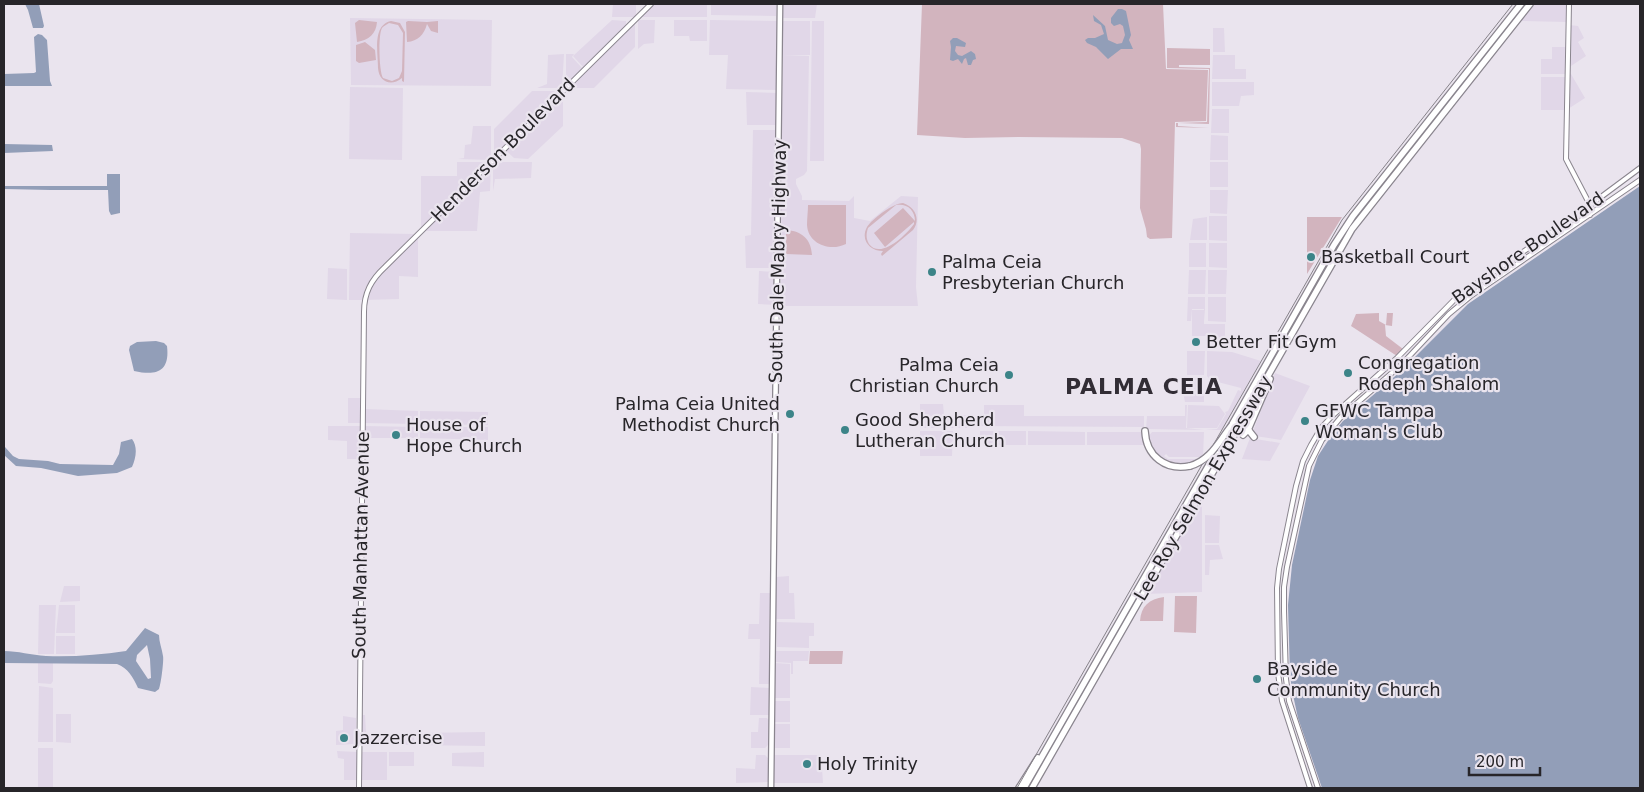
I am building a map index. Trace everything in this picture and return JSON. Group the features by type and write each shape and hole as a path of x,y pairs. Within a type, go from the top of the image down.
{"highway":[{"name":"Lee Roy Selmon Expressway","path":"1033,786 1044,767 1053,740 1346,226 1521,4"},
{"name":"Lee Roy Selmon Expressway","path":"1024,788 1197,499 1357,222 1530,4"},
{"path":"1242,435 1248,428 1283,349"},
{"path":"1148,431 1146,440 1150,451 1160,462 1175,467 1190,466 1208,456 1232,424"},
{"path":"1248,428 1254,437"},
{"path":"1019,788 1035,761 1053,740"}],"main road":[{"name":"Henderson Boulevard","path":"364,302 367,290 376,275 651,4"},
{"name":"South Dale Mabry Highway","path":"771,788 780,4"},
{"path":"1569,4 1566,160 1590,205 1590,215"},
{"name":"Bayshore Boulevard","path":"1310,788 1282,701 1278,673 1277,620 1279,569 1296,486 1307,453 1316,436 1332,416 1389,366 1457,297 1640,168"},
{"name":"Bayshore Boulevard","path":"1318,788 1288,695 1284,598 1287,568 1305,480 1316,450 1325,435 1341,417 1401,365 1450,314 1472,295 1640,180"},
{"path":"1590,205 1594,208 1601,207"},
{"name":"South Manhattan Avenue","path":"358,788 364,302"}],"shaded area":[{"path":"613,4 636,4 636,17 612,17"},
{"path":"653,4 707,4 707,17 640,17"},
{"path":"711,4 776,4 776,16 711,15"},
{"path":"781,4 817,4 815,18 781,18"},
{"path":"922,4 1163,4 1166,69 1208,70 1206,121 1175,122 1172,238 1150,239 1147,237 1140,208 1140,144 1122,138 965,138 917,135"},
{"path":"1535,4 1568,4 1566,22 1521,21"},
{"path":"350,18 492,20 491,86 351,85"},
{"path":"359,20 377,22 371,36 357,42 355,23"},
{"path":"612,20 626,21 626,25 584,68 573,56"},
{"path":"638,20 655,20 654,43 644,44 638,49"},
{"path":"674,20 707,20 707,41 690,41 689,36 674,36"},
{"path":"710,20 779,21 778,90 726,89 728,55 709,55"},
{"path":"391,21 400,23 405,32 404,82 402,78 394,82 386,82 379,73 377,40 381,28","holes":["389,23 398,25 403,33 402,71 399,78 392,81 383,78 380,61 380,38 382,28"]},
{"path":"438,21 438,33 431,31 427,24 420,37 407,42 406,22"},
{"path":"635,21 635,47 594,88 567,88"},
{"path":"781,21 810,21 810,55 782,55 780,179"},
{"path":"812,21 824,21 824,161 810,161"},
{"path":"1569,25 1578,26 1584,38 1578,42 1586,56 1571,66 1569,60"},
{"path":"1213,28 1224,28 1225,52 1213,52"},
{"path":"365,42 375,50 376,60 359,63 356,61 356,45"},
{"path":"1552,47 1566,47 1566,74 1541,74 1541,59 1552,59"},
{"path":"1167,48 1210,49 1210,65 1179,65 1179,67 1210,68 1209,124 1178,123 1178,126 1209,128 1176,127 1176,123 1207,122 1209,69 1167,68"},
{"path":"564,54 562,88 537,88 547,84 548,55"},
{"path":"566,54 574,54 572,57 583,69 566,85"},
{"path":"783,55 809,56 807,171 796,179 802,200 849,201 854,196 854,218 870,221 901,196 918,197 916,287 918,306 780,306"},
{"path":"1213,55 1235,55 1235,69 1246,69 1246,79 1212,79"},
{"path":"1568,72 1585,98 1568,109"},
{"path":"1541,77 1566,77 1565,110 1541,110"},
{"path":"1212,82 1254,82 1254,95 1241,96 1239,106 1212,106"},
{"path":"350,87 403,88 402,160 349,159"},
{"path":"532,91 554,91 563,102 563,126 528,159 514,158 502,147 494,153 494,129"},
{"path":"746,92 778,93 778,125 747,125"},
{"path":"1212,109 1229,109 1229,133 1211,133"},
{"path":"473,126 491,126 491,160 458,159 464,158 465,145 471,144"},
{"path":"753,130 775,130 774,268 746,268 745,236 751,235"},
{"path":"1211,135 1228,136 1228,160 1210,160"},
{"path":"457,162 489,162 421,229 421,176 457,176"},
{"path":"493,162 532,162 531,178 495,179 493,191"},
{"path":"1210,162 1228,162 1228,187 1210,187"},
{"path":"491,164 490,191 480,192 477,231 423,231"},
{"path":"1210,190 1228,190 1227,214 1210,213"},
{"path":"903,203 911,207 917,218 913,230 882,256 883,251 870,247 866,240 865,232 867,227 878,216 896,205 868,228 867,240 874,248 880,249 893,244 906,234 914,224 914,222 885,247 874,233 903,208 915,221 914,214 910,208 904,205 896,205"},
{"path":"808,205 846,205 846,244 827,247 811,237 807,225"},
{"path":"1209,216 1227,216 1227,241 1209,240"},
{"path":"1207,217 1207,240 1190,240 1193,219"},
{"path":"1307,217 1342,217 1307,274"},
{"path":"786,230 797,232 805,237 810,244 812,255 786,254"},
{"path":"350,233 416,234 371,279 365,289 362,300 349,300"},
{"path":"418,235 418,277 399,276 399,299 364,300 372,281"},
{"path":"1189,243 1206,243 1206,267 1189,267"},
{"path":"1209,243 1227,243 1227,268 1209,267"},
{"path":"328,268 347,269 347,300 327,299"},
{"path":"1189,270 1206,270 1205,294 1188,294"},
{"path":"1208,270 1227,270 1226,294 1208,294"},
{"path":"759,271 777,272 776,305 758,304"},
{"path":"1188,297 1205,297 1205,321 1204,309 1192,309 1191,321 1187,321"},
{"path":"1208,297 1226,297 1226,322 1208,321"},
{"path":"1192,310 1204,310 1204,324 1225,324 1225,346 1209,347 1209,336 1192,336"},
{"path":"1379,313 1379,321 1386,325 1387,313 1393,313 1392,326 1385,325 1386,336 1403,349 1397,356 1351,326 1356,314"},
{"path":"1187,351 1205,351 1204,375 1187,375"},
{"path":"1207,351 1232,352 1261,361 1222,430 1206,430 1217,429 1226,414 1225,412 1228,411 1238,390 1241,391 1241,388 1210,380 1207,376"},
{"path":"1275,373 1310,386 1281,440 1252,434"},
{"path":"1180,378 1204,378 1204,402 1185,402"},
{"path":"348,398 362,398 362,423 348,423"},
{"path":"920,404 943,404 944,415 967,415 967,428 920,428"},
{"path":"984,405 1024,405 1024,416 1144,416 1144,427 969,426 969,416 984,415"},
{"path":"1185,405 1187,405 1186,428 1204,430 1146,429 1147,416 1185,416"},
{"path":"1188,405 1219,406 1225,414 1217,428 1187,428"},
{"path":"364,409 418,411 418,424 364,423"},
{"path":"420,411 488,412 488,425 420,424"},
{"path":"328,426 362,426 361,459 347,459 347,441 328,440"},
{"path":"364,426 418,427 418,438 364,438"},
{"path":"420,427 488,427 488,440 420,438"},
{"path":"920,431 953,431 952,456 920,456"},
{"path":"980,431 1026,431 1026,445 986,445 986,441 980,440"},
{"path":"1028,431 1085,432 1085,445 1028,445"},
{"path":"1087,432 1144,432 1146,445 1087,445"},
{"path":"1152,432 1204,432 1203,457 1169,457 1166,454 1164,456 1168,459 1203,459 1197,463 1178,466 1156,457 1147,438"},
{"path":"1250,438 1280,443 1270,461 1242,459"},
{"path":"1196,505 1202,506 1202,592 1145,594"},
{"path":"1205,515 1220,516 1219,543 1205,543"},
{"path":"1205,545 1219,545 1223,559 1210,560 1209,575 1205,575"},
{"path":"789,576 789,593 794,593 795,619 776,619 776,577"},
{"path":"64,586 80,586 80,601 60,602"},
{"path":"760,593 770,593 769,684 759,684 760,639 748,639 749,624 759,624"},
{"path":"1175,596 1197,596 1196,633 1174,632"},
{"path":"1164,597 1163,621 1140,621 1142,611 1147,604 1154,599"},
{"path":"39,605 56,605 54,654 38,654"},
{"path":"59,605 75,605 75,633 56,633"},
{"path":"777,622 814,623 814,636 809,636 809,648 777,647"},
{"path":"56,636 75,636 75,654 56,654"},
{"path":"774,651 809,651 808,661 793,661 793,674 791,674 791,663 774,662"},
{"path":"810,651 843,651 842,664 809,664"},
{"path":"38,663 53,663 53,681 51,684 38,683"},
{"path":"775,663 790,664 790,698 774,698"},
{"path":"39,686 53,688 53,742 38,742"},
{"path":"751,687 769,688 769,715 750,715"},
{"path":"774,701 790,701 790,722 775,722"},
{"path":"56,714 71,714 71,743 56,742"},
{"path":"361,715 365,715 366,733 414,733 414,745 360,744"},
{"path":"343,716 356,718 356,743 354,744 336,745 336,731 343,730"},
{"path":"759,718 767,718 769,720 768,745 765,748 751,748 751,732 758,732"},
{"path":"775,724 790,724 790,748 775,748"},
{"path":"485,732 485,746 417,745 417,733"},
{"path":"38,748 53,748 53,788 38,788"},
{"path":"337,751 357,752 357,780 344,780 344,759 338,758"},
{"path":"360,752 387,752 387,780 360,780"},
{"path":"389,752 414,752 414,766 389,766"},
{"path":"484,752 484,767 452,766 452,753"},
{"path":"756,755 765,755 768,758 768,782 736,783 736,768 755,769"},
{"path":"772,755 821,755 823,783 772,783"}],"water":[{"path":"25,4 39,4 43,28 33,28"},
{"path":"1118,9 1126,11 1131,35 1129,40 1133,49 1121,49 1108,59 1096,47 1085,40 1104,34 1101,25 1094,21 1093,15 1105,26 1108,40 1117,44 1122,43 1125,35 1123,26 1120,24 1114,26 1111,23 1111,18"},
{"path":"38,34 47,40 52,86 4,86 4,74 36,72 34,37"},
{"path":"953,38 966,43 965,47 956,46 955,51 958,55 962,56 971,51 975,54 976,59 973,60 971,65 968,65 966,58 962,64 958,59 950,60 950,41"},
{"path":"4,144 52,145 53,151 4,153"},
{"path":"107,174 120,174 120,213 111,215 109,211 108,190 4,189 4,186 107,186"},
{"path":"1640,186 1640,788 1322,788 1298,718 1293,695 1290,676 1288,605 1292,565 1310,480 1318,456 1343,421 1401,371 1468,304"},
{"path":"156,341 167,346 164,367 149,373 134,371 129,350 130,346 137,342"},
{"path":"4,434 5,447 13,456 19,459 48,461 60,464 113,465 119,454 121,442 132,439 136,449 132,467 117,473 78,476 41,468 16,466 4,455"},
{"path":"145,628 159,635 163,658 159,689 155,692 138,688 130,673 117,664 4,663 4,651 56,656 106,654 126,651","holes":["147,645 151,678 148,679 136,661 137,655"]}],"railway":[{"path":"1017,788 1342,220 1513,4"}],"place":[{"name":"Basketball Court","path":"1311,257"},
{"name":"Palma Ceia Presbyterian Church","path":"932,272"},
{"name":"Better Fit Gym","path":"1196,342"},
{"name":"Congregation Rodeph Shalom","path":"1348,373"},
{"name":"Palma Ceia Christian Church","path":"1009,375"},
{"name":"Palma Ceia United Methodist Church","path":"790,414"},
{"name":"GFWC Tampa Woman's Club","path":"1305,421"},
{"name":"Good Shepherd Lutheran Church","path":"845,430"},
{"name":"House of Hope Church","path":"396,435"},
{"name":"Bayside Community Church","path":"1257,679"},
{"name":"Jazzercise","path":"344,738"},
{"name":"Holy Trinity","path":"807,764"}],"district":[{"name":"PALMA CEIA","path":"1144,386"}]}
